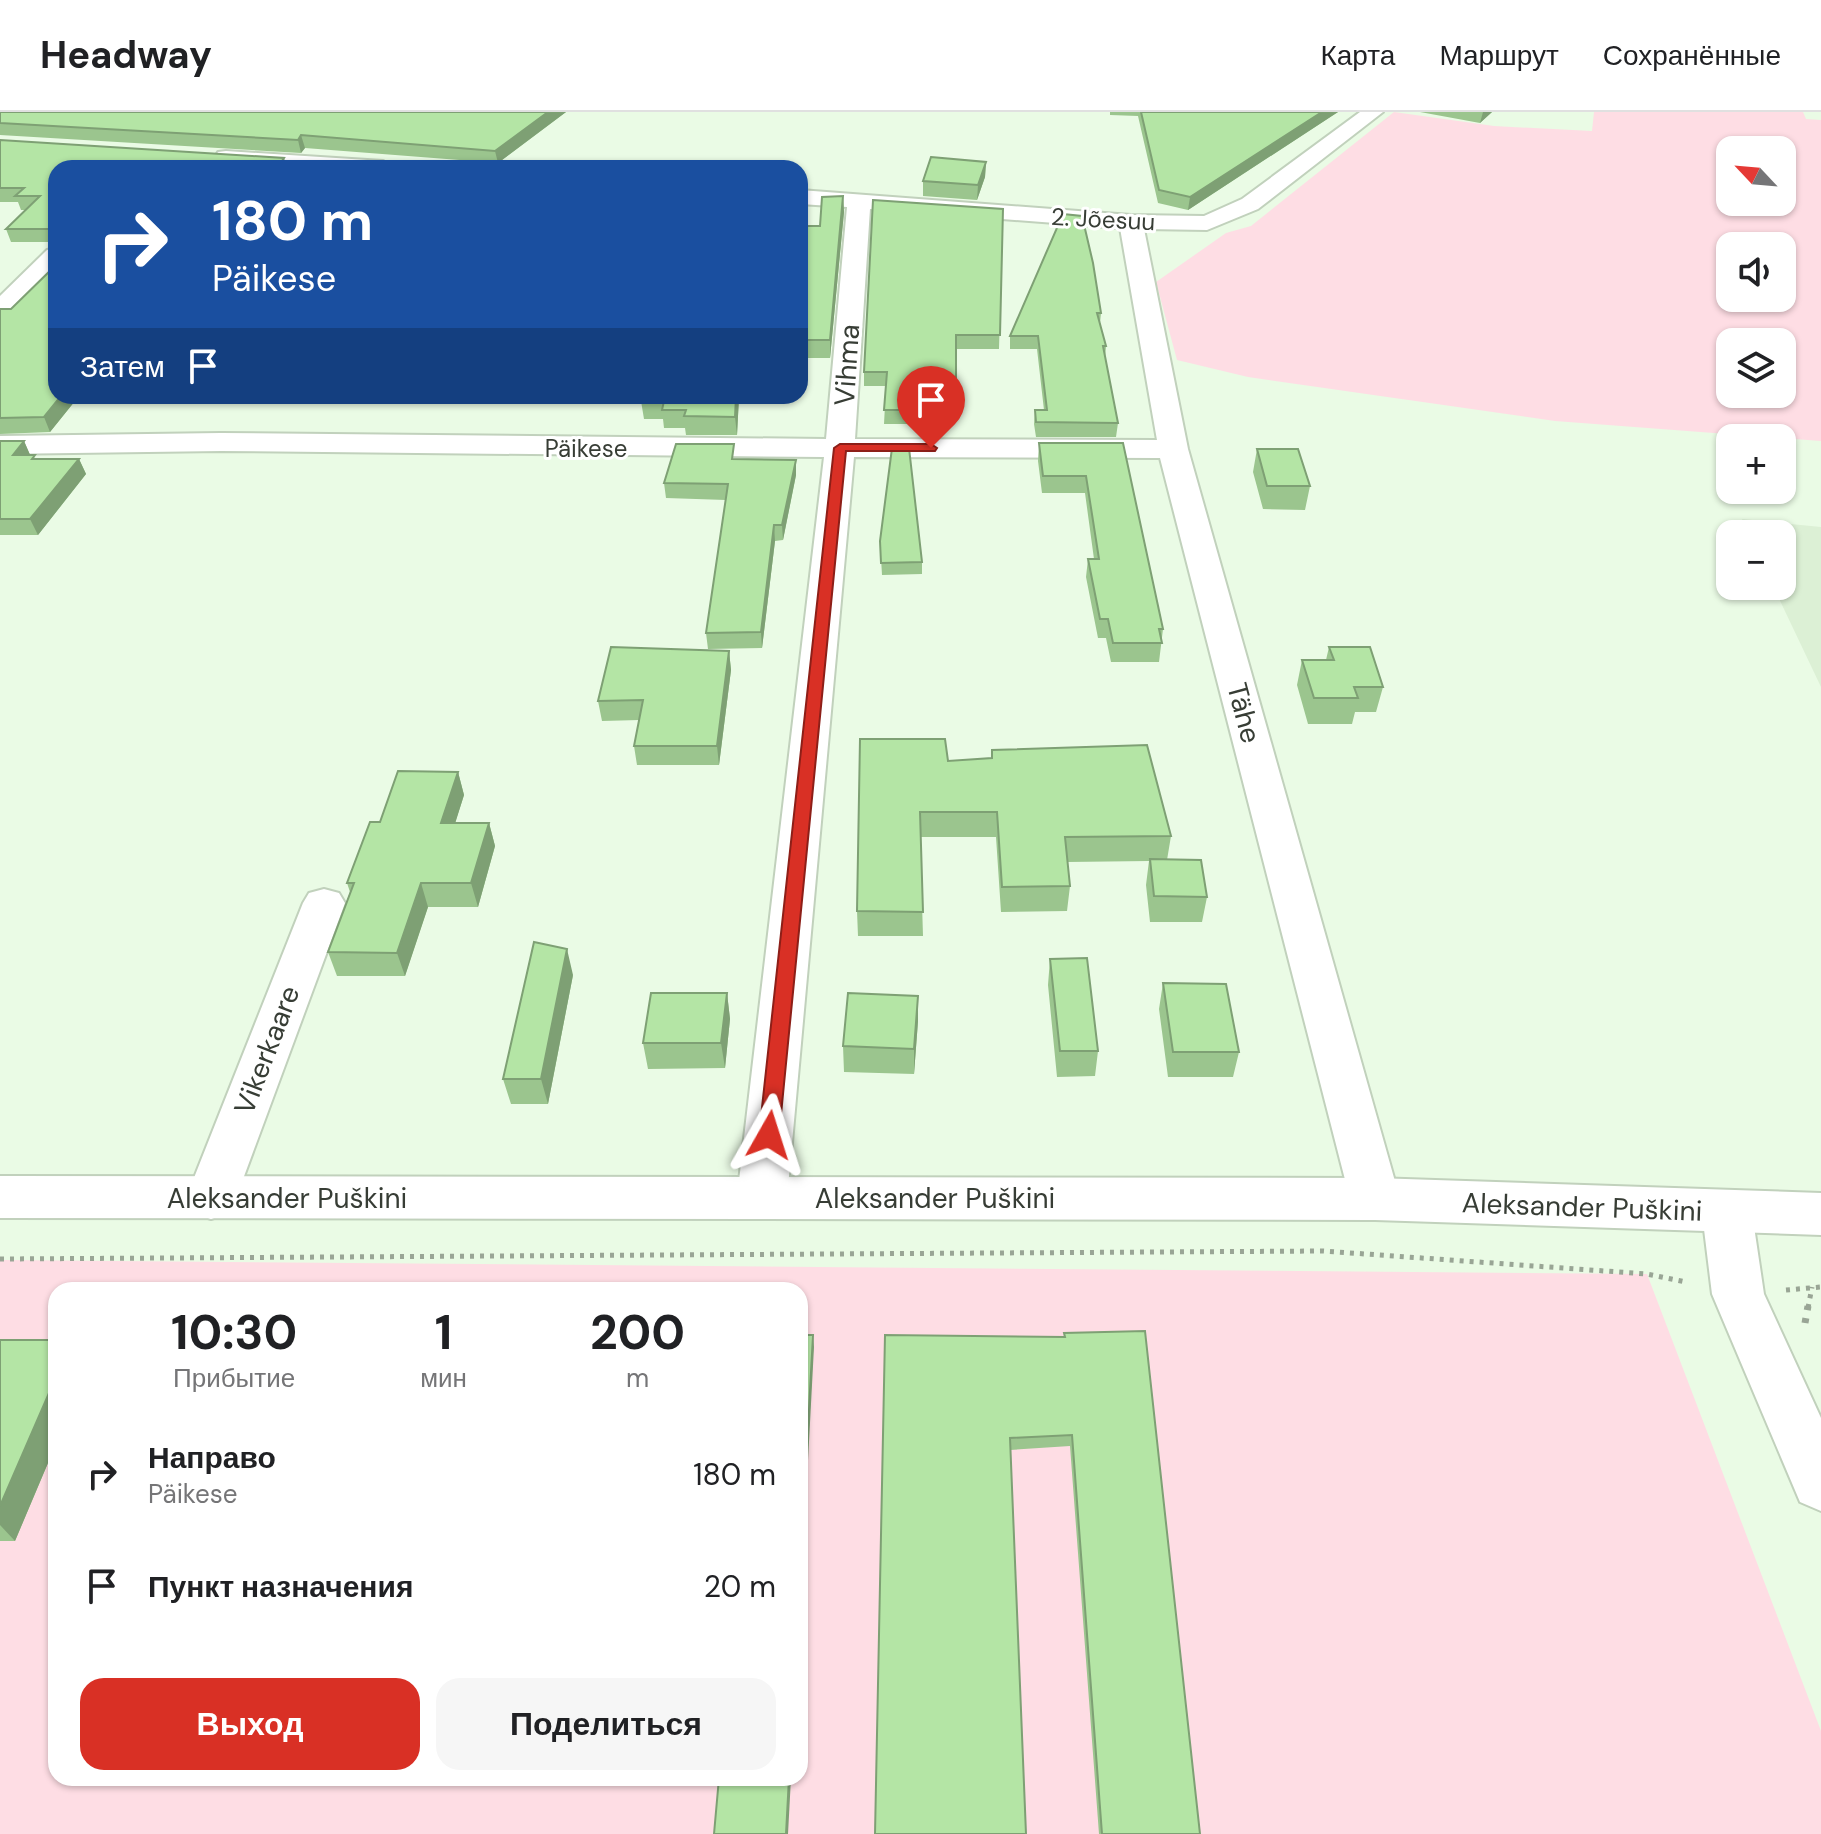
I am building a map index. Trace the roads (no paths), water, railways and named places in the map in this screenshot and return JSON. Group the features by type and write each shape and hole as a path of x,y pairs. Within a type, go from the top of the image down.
{"street":[{"name":"2. Jõesuu","path":"808,198 1131,222 1207,223 1229,216 1250,204 1373,112"},
{"path":"210,156 268,160"},
{"name":"Vihma","path":"762,1198 840,448 859,201"},
{"name":"Tähe","path":"1131,222 1173,449 1375,1199"},
{"path":"2,306 48,263"},
{"name":"Päikese","path":"0,445 221,442 1173,449"},
{"name":"Vikerkaare","path":"211,1198 324,903"},
{"name":"Aleksander Puškini","path":"0,1197 1375,1199 1821,1214"},
{"path":"1727,1213 1738,1294 1821,1483"}]}
